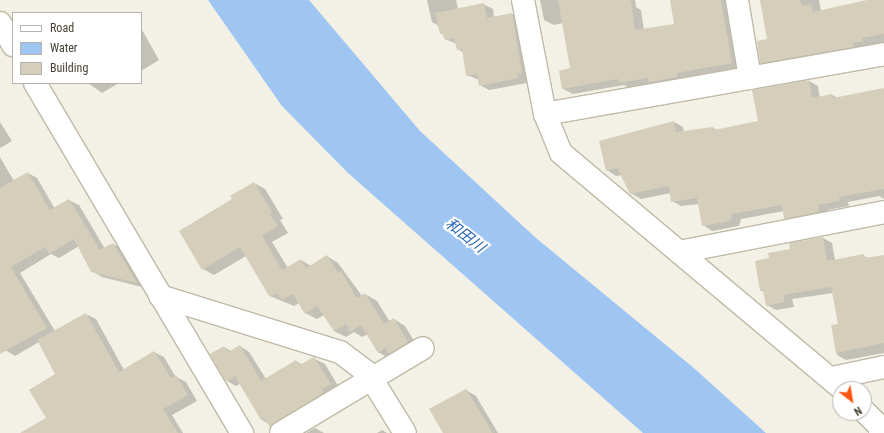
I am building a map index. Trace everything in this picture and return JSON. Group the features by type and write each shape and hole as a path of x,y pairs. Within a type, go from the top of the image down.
{"street":[{"path":"523,0 545,114 561,153 835,381"},
{"path":"737,0 750,78"},
{"path":"0,23 12,43"},
{"path":"545,114 884,54"},
{"path":"36,84 242,433"},
{"path":"680,252 884,212"},
{"path":"160,296 340,352 371,378 404,433"},
{"path":"281,433 423,348"},
{"path":"843,381 884,367"},
{"path":"872,419 884,432"}],"water":[{"name":"和田川","path":"208,0 309,0 420,131 536,238 695,369 766,433 643,433 348,173 282,106"}],"building":[{"path":"558,0 631,0 635,30 674,24 670,0 721,0 732,63 677,73 677,77 649,82 648,78 619,83 618,79 562,89 559,71 570,68"},
{"path":"760,0 800,0 802,6 811,4 813,12 867,0 884,0 884,34 862,38 863,41 853,43 854,47 760,63 757,41 767,39"},
{"path":"484,3 487,18 512,13 522,73 517,74 518,78 479,86 477,74 466,76 462,49 457,50 454,38 445,40 443,34 440,34 435,13"},
{"path":"809,80 812,98 832,94 833,98 884,88 884,189 839,197 840,201 818,205 819,212 784,219 782,205 732,214 730,221 702,226 697,198 671,202 669,186 630,194 617,168 606,171 599,141 674,121 676,132 713,127 714,130 758,121 752,90"},
{"path":"28,172 50,210 69,199 100,250 113,243 137,283 91,272 74,239 49,254 45,247 11,267 47,328 0,354 0,188"},
{"path":"254,182 272,212 270,214 278,226 262,236 282,270 301,259 306,268 327,255 338,273 341,271 357,298 365,293 384,324 394,318 408,342 389,354 385,348 378,353 361,325 350,332 346,324 334,331 317,306 305,314 293,294 282,300 278,294 269,296 240,247 202,270 179,231 232,199 230,196"},
{"path":"823,237 827,261 864,254 865,258 884,255 884,343 836,353 831,325 838,324 831,287 783,295 785,302 766,306 763,290 760,291 755,261 769,258 768,253 790,249 789,243"},
{"path":"86,313 119,372 154,351 171,378 176,375 188,395 163,409 178,433 20,433 46,418 29,390 55,374 37,340"},
{"path":"240,345 261,381 296,360 300,365 314,357 331,384 322,389 324,392 270,427 264,418 261,420 235,376 226,382 210,354 224,346 228,352"},
{"path":"466,389 493,433 443,433 429,409"}]}
